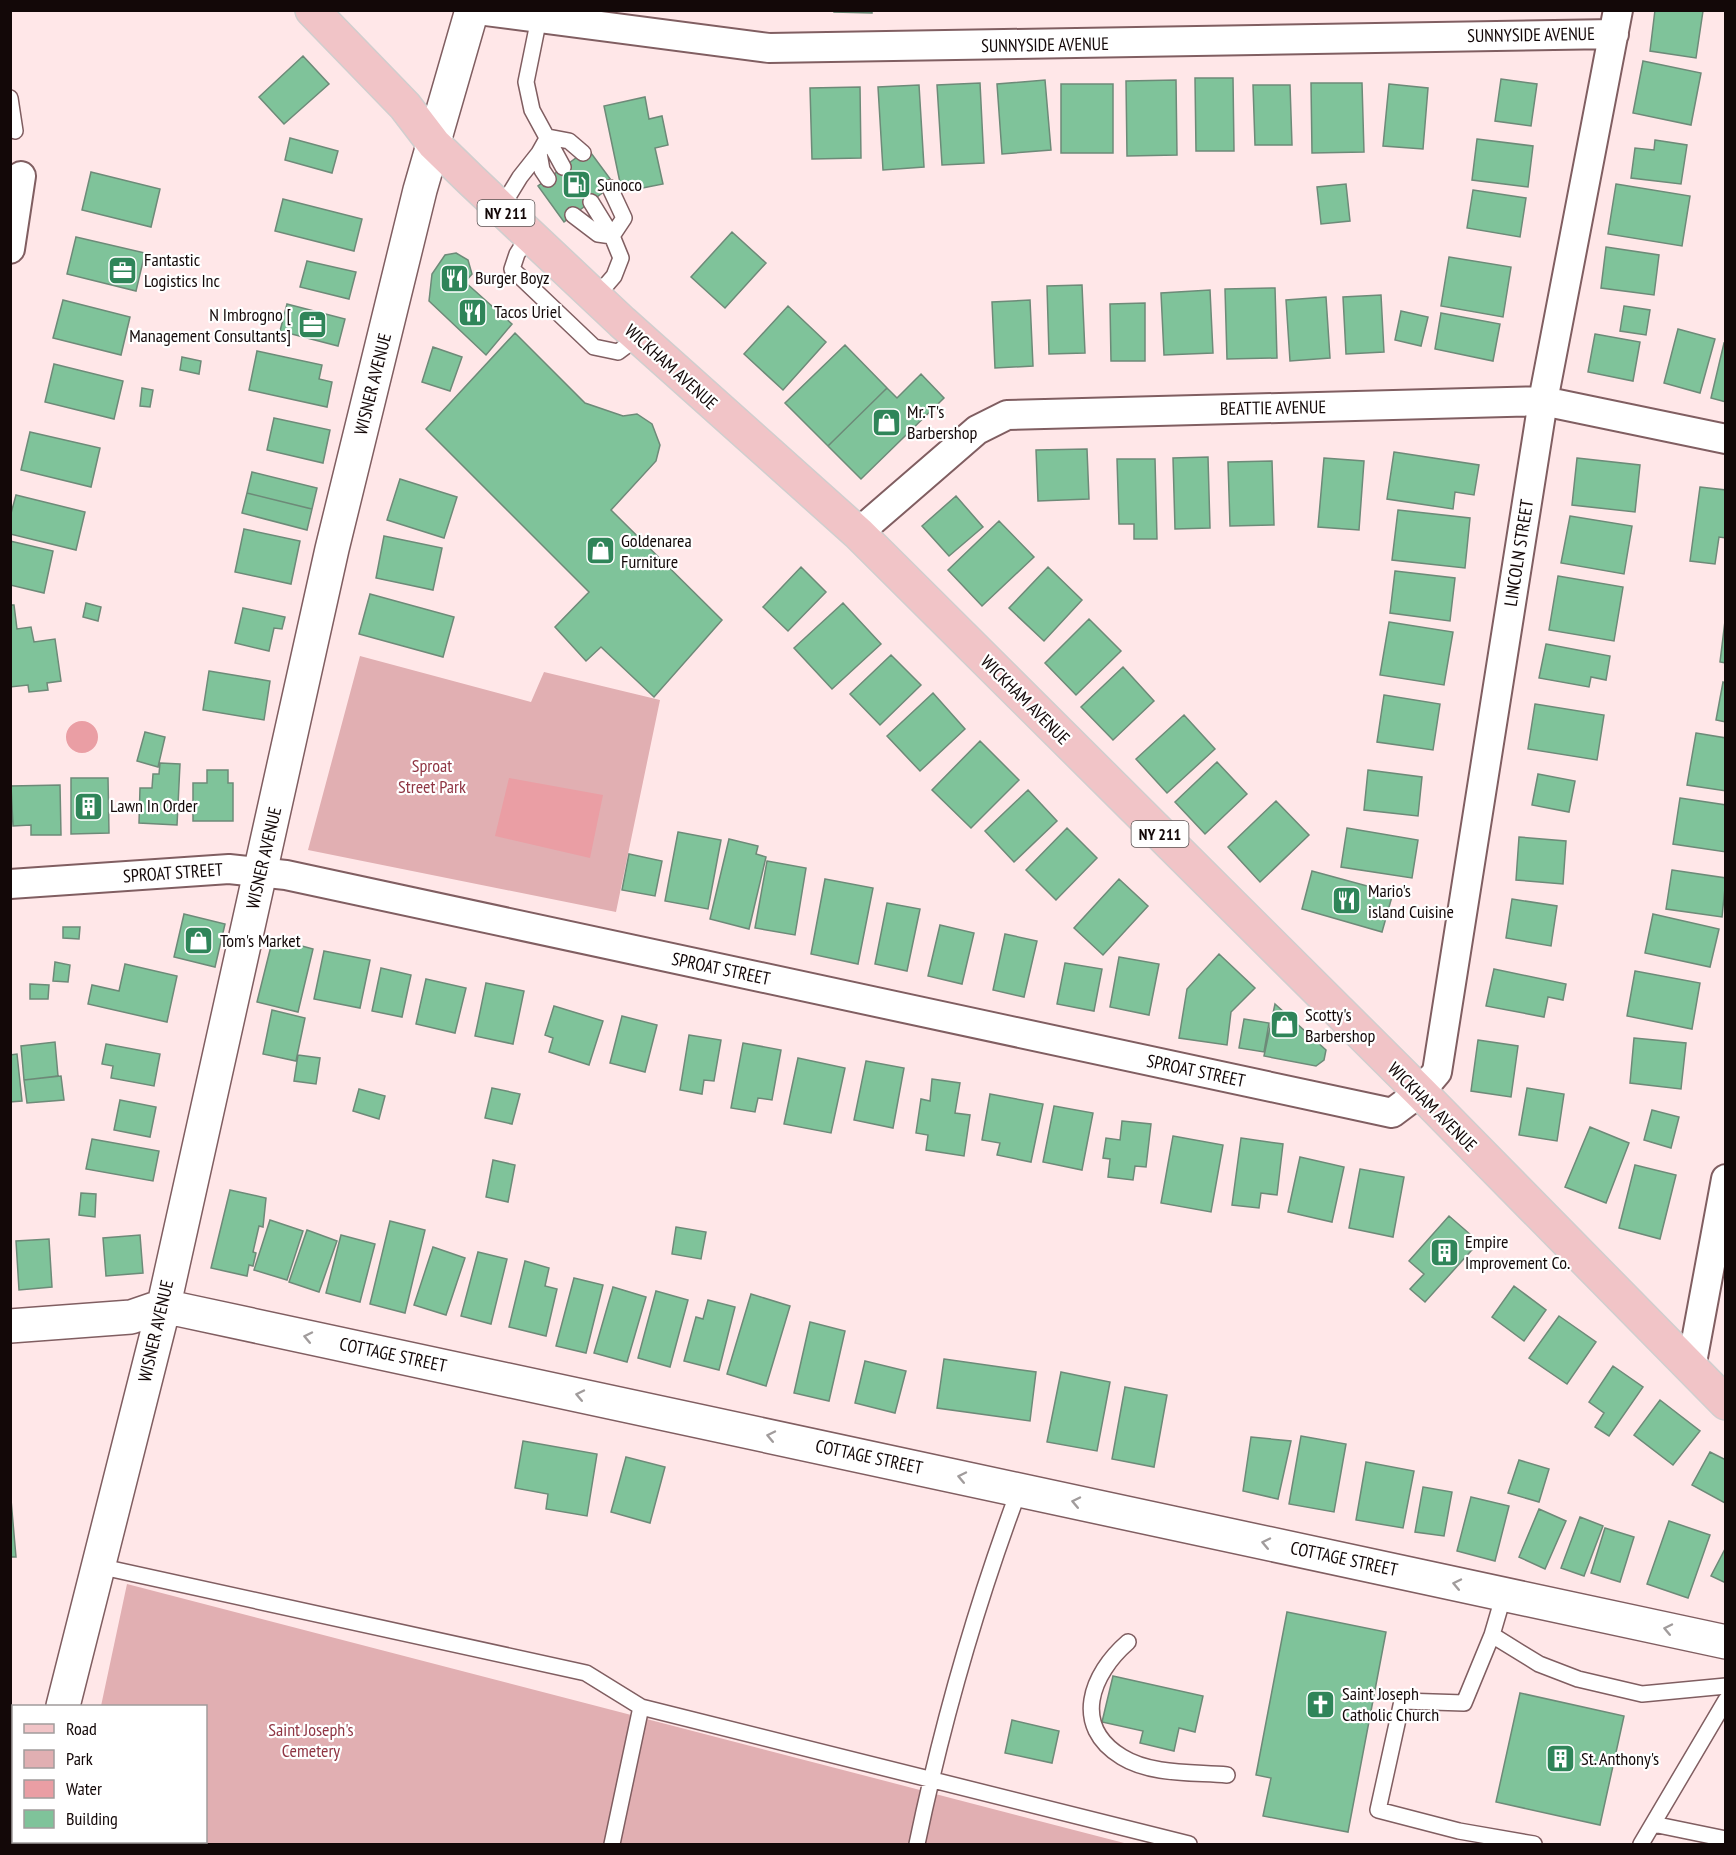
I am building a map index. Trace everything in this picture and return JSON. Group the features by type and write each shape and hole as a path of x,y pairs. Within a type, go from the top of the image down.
{"main road":[{"name":"WICKHAM AVENUE","path":"312,10 405,106 434,144 529,235 638,337 858,533 1419,1092 1725,1403"}],"street":[{"name":"WISNER AVENUE","path":"63,1705 163,1306 262,872 332,549 420,190 472,10"},
{"name":"SUNNYSIDE AVENUE","path":"478,10 769,48 1616,22"},
{"name":"LINCOLN STREET","path":"1419,1092 1437,1072 1543,401 1616,22"},
{"path":"10,249 21,176"},
{"name":"BEATTIE AVENUE","path":"858,533 977,430 1007,415 1543,401 1725,439"},
{"name":"SPROAT STREET","path":"10,884 229,869 262,872 1392,1113 1419,1092"},
{"path":"1691,1368 1725,1179"},
{"path":"10,1326 131,1317 163,1306"},
{"name":"COTTAGE STREET","path":"163,1306 1725,1642"}],"lane":[{"path":"539,18 526,82 532,110 564,167"},
{"path":"10,98 15,131"},
{"path":"501,208 548,137"},
{"path":"548,137 569,141 583,153"},
{"path":"539,153 542,170 548,179"},
{"path":"610,188 624,218 612,236"},
{"path":"591,202 612,236 621,258 614,276 595,298"},
{"path":"573,215 598,234 612,236"},
{"path":"529,235 517,254 512,269 594,347 618,352 638,337"},
{"path":"917,1845 930,1781 987,1575 1019,1490"},
{"path":"98,1566 586,1673 641,1707 1188,1845"},
{"path":"1504,1594 1492,1635 1464,1703 1402,1701 1378,1810 1458,1838 1534,1845"},
{"path":"1492,1635 1539,1664 1558,1672 1642,1694 1725,1686"},
{"path":"1128,1642 1113,1655 1096,1679 1091,1696 1093,1721 1100,1737 1122,1757 1152,1768 1227,1775"},
{"path":"1641,1845 1725,1700"},
{"path":"612,1845 641,1707"},
{"path":"1653,1824 1725,1839"}],"green space":[{"name":"Sproat Street Park","path":"360,656 531,702 544,672 660,700 616,912 308,850"},
{"name":"Saint Joseph's Cemetery","path":"127,1584 1128,1844 71,1844 207,1843 207,1705 101,1705"}],"water":[{"path":"82,721 93,726 98,737 93,748 82,753 71,748 66,737 71,726"},
{"path":"509,778 603,795 590,858 495,836"}],"building":[{"path":"834,10 872,10 872,13 834,12"},
{"path":"1655,10 1703,11 1696,58 1650,51"},
{"path":"303,56 329,84 284,124 259,97"},
{"path":"1643,61 1701,73 1691,125 1633,113"},
{"path":"1195,78 1233,78 1234,151 1196,151"},
{"path":"1501,79 1537,84 1531,126 1495,121"},
{"path":"1045,80 1051,150 1002,154 997,84"},
{"path":"1176,80 1177,155 1127,156 1126,81"},
{"path":"980,83 984,163 942,165 937,85"},
{"path":"1311,83 1362,83 1364,152 1312,153"},
{"path":"1061,84 1113,84 1113,153 1061,153"},
{"path":"1389,84 1428,88 1423,149 1383,146"},
{"path":"919,85 924,167 883,170 878,87"},
{"path":"1253,85 1290,85 1292,145 1255,145"},
{"path":"860,87 861,158 812,159 810,88"},
{"path":"645,97 649,119 662,116 668,145 655,148 663,184 622,192 604,106"},
{"path":"290,138 338,151 332,173 285,160"},
{"path":"1477,139 1533,146 1528,187 1472,180"},
{"path":"1655,140 1687,145 1681,184 1631,178 1635,148 1654,150"},
{"name":"Sunoco","path":"588,149 614,184 564,222 538,186"},
{"path":"91,172 160,189 151,227 82,210"},
{"path":"1346,184 1350,221 1321,224 1317,187"},
{"path":"1616,184 1690,196 1682,246 1608,234"},
{"path":"1473,190 1526,198 1520,237 1467,228"},
{"path":"283,199 362,219 354,251 275,231"},
{"path":"732,232 766,263 725,308 691,277"},
{"path":"76,237 145,253 136,291 67,274"},
{"path":"1606,247 1659,255 1654,295 1601,288"},
{"path":"456,253 468,260 472,274 465,282 512,324 486,355 429,301 432,274 445,255"},
{"path":"1449,257 1511,267 1503,317 1441,306"},
{"path":"307,261 356,272 349,299 300,287"},
{"path":"1082,285 1085,353 1049,354 1047,286"},
{"path":"1275,288 1277,358 1227,359 1225,289"},
{"path":"1210,290 1213,353 1164,355 1161,293"},
{"path":"1381,295 1384,352 1346,354 1343,297"},
{"path":"1326,297 1330,358 1290,361 1286,300"},
{"path":"63,300 130,317 121,355 53,338"},
{"path":"1030,300 1033,366 995,368 992,302"},
{"path":"1145,303 1145,361 1111,361 1110,304"},
{"name":"N Imbrogno [ Management Consultants]","path":"287,304 345,319 338,346 280,331"},
{"path":"788,306 826,342 783,390 744,354"},
{"path":"1624,306 1650,310 1646,335 1620,331"},
{"path":"1401,311 1428,317 1421,346 1395,340"},
{"path":"1441,313 1500,324 1493,361 1435,349"},
{"path":"1678,329 1715,339 1700,393 1664,383"},
{"name":"Goldenarea Furniture","path":"515,333 585,403 623,416 637,414 652,424 660,445 656,461 611,510 722,620 654,697 601,647 586,661 555,627 589,592 426,429"},
{"path":"1595,334 1640,342 1633,381 1588,372"},
{"path":"1724,343 1726,344 1726,402 1711,398"},
{"path":"845,345 887,388 828,446 785,403"},
{"path":"433,347 462,357 450,391 422,382"},
{"path":"257,351 322,365 319,379 332,382 327,407 249,390"},
{"path":"182,357 201,361 199,374 180,370"},
{"path":"54,364 123,381 114,419 45,402"},
{"name":"Mr. T's Barbershop","path":"921,374 944,398 861,479 828,446 887,388 897,398"},
{"path":"142,388 153,390 150,407 140,406"},
{"path":"274,418 330,430 323,463 267,450"},
{"path":"30,432 100,448 91,487 21,470"},
{"path":"1087,449 1089,499 1038,501 1036,450"},
{"path":"1394,452 1479,465 1474,495 1455,492 1453,509 1387,499"},
{"path":"1208,457 1210,528 1175,529 1173,458"},
{"path":"1324,458 1364,461 1359,530 1318,527"},
{"path":"1577,458 1640,465 1635,512 1572,505"},
{"path":"1117,459 1155,459 1157,539 1134,539 1134,524 1119,524"},
{"path":"1272,461 1274,525 1230,526 1228,462"},
{"path":"252,472 317,488 312,509 247,493"},
{"path":"400,479 457,497 444,538 387,520"},
{"path":"1700,487 1726,490 1726,538 1719,537 1715,564 1690,561"},
{"path":"247,493 312,509 307,530 242,513"},
{"path":"16,495 85,512 76,550 10,534 10,517"},
{"path":"956,496 983,527 949,556 922,526"},
{"path":"1398,510 1470,518 1465,568 1392,560"},
{"path":"1570,516 1632,526 1624,574 1561,563"},
{"path":"999,521 1034,557 982,606 948,570"},
{"path":"244,529 300,541 291,584 235,572"},
{"path":"384,536 442,548 433,590 376,578"},
{"path":"10,541 53,551 44,593 10,585"},
{"path":"801,567 826,592 788,631 763,607"},
{"path":"1048,567 1082,600 1044,641 1009,608"},
{"path":"1395,571 1455,578 1450,621 1390,613"},
{"path":"1558,576 1623,587 1614,641 1549,630"},
{"path":"370,594 454,617 443,657 359,634"},
{"path":"86,603 101,607 98,621 83,617"},
{"path":"843,603 881,644 832,689 794,648"},
{"path":"10,605 14,605 17,629 31,627 34,642 55,639 61,681 47,683 48,690 29,692 28,685 10,687"},
{"path":"243,608 285,617 282,629 274,628 269,651 235,643"},
{"path":"1089,619 1121,651 1076,695 1045,663"},
{"path":"1726,621 1726,663 1720,662"},
{"path":"1389,622 1453,632 1444,685 1380,675"},
{"path":"1546,644 1610,656 1606,680 1591,677 1589,687 1539,678"},
{"path":"891,655 921,685 880,725 850,694"},
{"path":"1123,667 1154,701 1113,740 1081,707"},
{"path":"209,671 270,681 264,720 203,710"},
{"path":"1723,682 1726,683 1726,722 1716,720"},
{"path":"933,693 965,729 920,771 887,736"},
{"path":"1384,695 1440,704 1433,750 1377,742"},
{"path":"1535,704 1604,715 1597,760 1528,749"},
{"path":"1184,715 1215,749 1167,793 1136,759"},
{"path":"145,732 165,737 158,767 137,761"},
{"path":"1696,733 1726,738 1726,791 1687,785"},
{"path":"980,741 1019,780 971,828 932,790"},
{"path":"1217,762 1247,794 1205,834 1175,802"},
{"path":"160,763 180,764 177,825 139,823 140,788 152,788 153,774 159,774"},
{"path":"207,770 228,770 228,783 233,783 233,821 193,821 193,783 207,783"},
{"path":"1368,770 1422,777 1418,816 1364,810"},
{"path":"1538,774 1575,781 1569,812 1532,805"},
{"name":"Lawn In Order","path":"71,778 108,778 109,833 71,834"},
{"path":"60,785 61,835 31,835 31,825 13,826 11,786"},
{"path":"1028,790 1057,821 1014,862 985,831"},
{"path":"1680,798 1726,805 1726,852 1673,844"},
{"path":"1276,801 1309,835 1260,882 1228,847"},
{"path":"1067,828 1097,858 1056,900 1026,870"},
{"path":"1347,828 1418,840 1412,878 1341,867"},
{"path":"678,832 721,840 708,909 665,901"},
{"path":"1519,837 1566,841 1563,884 1516,880"},
{"path":"729,839 758,846 756,854 766,857 749,929 710,919"},
{"path":"629,854 662,861 655,896 622,890"},
{"path":"767,861 806,868 795,935 755,928"},
{"path":"1672,870 1726,878 1722,917 1666,909"},
{"name":"Mario's island Cuisine","path":"1312,871 1393,893 1382,932 1302,909"},
{"path":"825,879 873,888 858,964 811,954"},
{"path":"1119,879 1148,906 1103,955 1074,928"},
{"path":"1512,899 1557,906 1551,946 1506,938"},
{"path":"887,903 920,909 907,971 875,964"},
{"name":"Tom's Market","path":"184,914 225,924 215,967 174,957"},
{"path":"1653,914 1719,929 1710,967 1645,953"},
{"path":"940,925 974,933 962,984 928,976"},
{"path":"63,927 80,927 79,939 63,938"},
{"path":"1005,934 1037,941 1024,997 993,990"},
{"path":"273,938 313,949 298,1012 257,1002"},
{"path":"324,951 370,960 360,1008 314,999"},
{"path":"1219,954 1255,988 1231,1012 1227,1045 1179,1038 1187,989"},
{"path":"1119,957 1159,964 1149,1015 1110,1007"},
{"path":"55,962 70,965 68,982 53,981"},
{"path":"1065,963 1102,969 1094,1011 1057,1004"},
{"path":"125,964 177,976 167,1022 88,1004 92,985 119,991"},
{"path":"381,968 411,975 402,1017 372,1011"},
{"path":"1494,969 1566,984 1563,1000 1548,997 1544,1017 1486,1006"},
{"path":"1635,971 1700,983 1692,1029 1627,1016"},
{"path":"426,979 466,988 455,1033 416,1024"},
{"path":"486,983 524,991 513,1044 475,1036"},
{"path":"30,984 49,985 48,999 30,999"},
{"name":"Scotty's Barbershop","path":"1275,1004 1326,1050 1324,1060 1316,1066 1264,1056"},
{"path":"554,1006 603,1021 589,1065 549,1052 553,1038 545,1035"},
{"path":"272,1010 305,1018 296,1061 263,1054"},
{"path":"622,1016 657,1025 645,1072 610,1063"},
{"path":"1244,1019 1269,1023 1264,1052 1239,1048"},
{"path":"689,1035 721,1040 714,1081 704,1080 702,1094 680,1090"},
{"path":"1634,1038 1686,1043 1681,1089 1630,1083"},
{"path":"1478,1040 1518,1046 1511,1097 1471,1091"},
{"path":"55,1042 58,1076 24,1080 21,1046"},
{"path":"743,1043 781,1050 772,1100 758,1098 755,1112 731,1108"},
{"path":"106,1044 160,1054 154,1086 111,1078 113,1066 102,1064"},
{"path":"17,1054 22,1101 10,1102 10,1055"},
{"path":"298,1055 320,1058 316,1084 294,1081"},
{"path":"798,1058 845,1068 831,1133 784,1124"},
{"path":"866,1061 904,1068 893,1128 854,1120"},
{"path":"61,1076 64,1100 27,1103 24,1080"},
{"path":"932,1079 960,1083 955,1113 970,1115 964,1156 926,1150 928,1135 916,1133 921,1099 930,1101"},
{"path":"492,1088 520,1094 512,1124 485,1118"},
{"path":"1527,1088 1564,1094 1557,1141 1519,1135"},
{"path":"359,1089 385,1096 379,1119 353,1111"},
{"path":"990,1094 1043,1104 1031,1162 997,1155 1000,1143 982,1140"},
{"path":"120,1100 156,1107 150,1137 114,1130"},
{"path":"1054,1106 1093,1113 1082,1170 1043,1162"},
{"path":"1652,1110 1679,1117 1671,1148 1644,1140"},
{"path":"1122,1121 1151,1124 1146,1167 1135,1166 1133,1180 1108,1177 1110,1159 1103,1158 1106,1138 1120,1140"},
{"path":"1590,1127 1629,1143 1606,1203 1565,1187"},
{"path":"1173,1136 1223,1145 1211,1212 1161,1203"},
{"path":"1241,1138 1283,1144 1277,1195 1261,1193 1259,1208 1232,1205"},
{"path":"92,1139 159,1151 153,1181 86,1169"},
{"path":"1300,1157 1344,1167 1332,1222 1288,1212"},
{"path":"493,1160 515,1165 508,1202 486,1197"},
{"path":"1635,1165 1676,1175 1660,1239 1619,1228"},
{"path":"1360,1169 1404,1177 1393,1237 1349,1228"},
{"path":"230,1190 266,1198 263,1227 259,1226 253,1252 256,1253 253,1266 249,1265 247,1276 211,1268"},
{"path":"81,1193 96,1194 95,1217 79,1215"},
{"name":"Empire Improvement Co.","path":"1449,1216 1479,1242 1425,1302 1410,1289 1424,1274 1409,1261"},
{"path":"270,1220 303,1231 287,1280 254,1270"},
{"path":"390,1221 425,1230 405,1313 370,1304"},
{"path":"676,1227 706,1232 701,1259 672,1254"},
{"path":"307,1230 337,1241 319,1292 289,1282"},
{"path":"140,1235 143,1273 106,1276 103,1238"},
{"path":"341,1235 375,1244 360,1302 326,1293"},
{"path":"49,1239 52,1287 19,1290 16,1241"},
{"path":"433,1247 465,1258 446,1315 414,1305"},
{"path":"478,1252 507,1259 491,1324 461,1316"},
{"path":"525,1261 549,1268 545,1286 557,1289 546,1336 509,1327"},
{"path":"574,1278 603,1285 586,1353 556,1346"},
{"path":"1514,1286 1546,1310 1524,1341 1492,1317"},
{"path":"613,1287 646,1297 627,1362 594,1353"},
{"path":"656,1291 688,1300 670,1367 638,1358"},
{"path":"751,1294 790,1306 766,1386 727,1374"},
{"path":"708,1300 735,1307 719,1370 684,1361 696,1317 703,1319"},
{"path":"1559,1316 1596,1342 1567,1384 1529,1358"},
{"path":"810,1322 845,1331 829,1401 794,1393"},
{"path":"944,1359 1036,1372 1030,1421 937,1408"},
{"path":"865,1361 906,1371 895,1413 855,1403"},
{"path":"1613,1366 1643,1387 1609,1436 1595,1427 1604,1413 1589,1402"},
{"path":"1061,1372 1110,1382 1097,1451 1047,1442"},
{"path":"1125,1387 1167,1395 1154,1467 1112,1459"},
{"path":"1660,1400 1700,1431 1673,1465 1634,1435"},
{"path":"1301,1436 1346,1444 1334,1512 1289,1504"},
{"path":"1251,1437 1291,1441 1278,1499 1243,1491"},
{"path":"523,1441 597,1454 587,1516 546,1509 548,1494 515,1488"},
{"path":"1710,1452 1726,1460 1725,1503 1692,1485"},
{"path":"626,1457 665,1467 650,1523 611,1512"},
{"path":"1519,1460 1549,1469 1539,1502 1508,1493"},
{"path":"1366,1462 1414,1471 1403,1528 1356,1520"},
{"path":"1423,1487 1452,1492 1444,1536 1415,1532"},
{"path":"10,1488 16,1557 10,1557"},
{"path":"1471,1497 1509,1506 1495,1561 1457,1551"},
{"path":"1539,1509 1566,1521 1545,1569 1519,1557"},
{"path":"1580,1517 1603,1526 1584,1576 1561,1568"},
{"path":"1669,1521 1710,1535 1688,1598 1647,1584"},
{"path":"1605,1528 1634,1537 1620,1582 1591,1573"},
{"path":"1726,1547 1726,1583 1711,1576"},
{"name":"Saint Joseph Catholic Church","path":"1287,1612 1386,1632 1348,1832 1263,1816 1271,1778 1256,1775"},
{"path":"1113,1676 1203,1696 1195,1732 1179,1728 1174,1751 1140,1743 1143,1731 1102,1722"},
{"name":"St. Anthony's","path":"1520,1693 1624,1716 1600,1825 1496,1802"},
{"path":"1012,1720 1059,1731 1052,1763 1005,1753"}],"place":[{"name":"Sunoco","path":"576,185"},
{"name":"Fantastic Logistics Inc","path":"123,270"},
{"name":"Burger Boyz","path":"454,278"},
{"name":"Tacos Uriel","path":"473,312"},
{"name":"N Imbrogno [ Management Consultants]","path":"312,325"},
{"name":"Mr. T's Barbershop","path":"886,422"},
{"name":"Goldenarea Furniture","path":"600,551"},
{"name":"Lawn In Order","path":"89,806"},
{"name":"Mario's island Cuisine","path":"1347,901"},
{"name":"Tom's Market","path":"199,941"},
{"name":"Scotty's Barbershop","path":"1284,1025"},
{"name":"Empire Improvement Co.","path":"1444,1252"},
{"name":"Saint Joseph Catholic Church","path":"1321,1704"},
{"name":"St. Anthony's","path":"1560,1759"}]}
